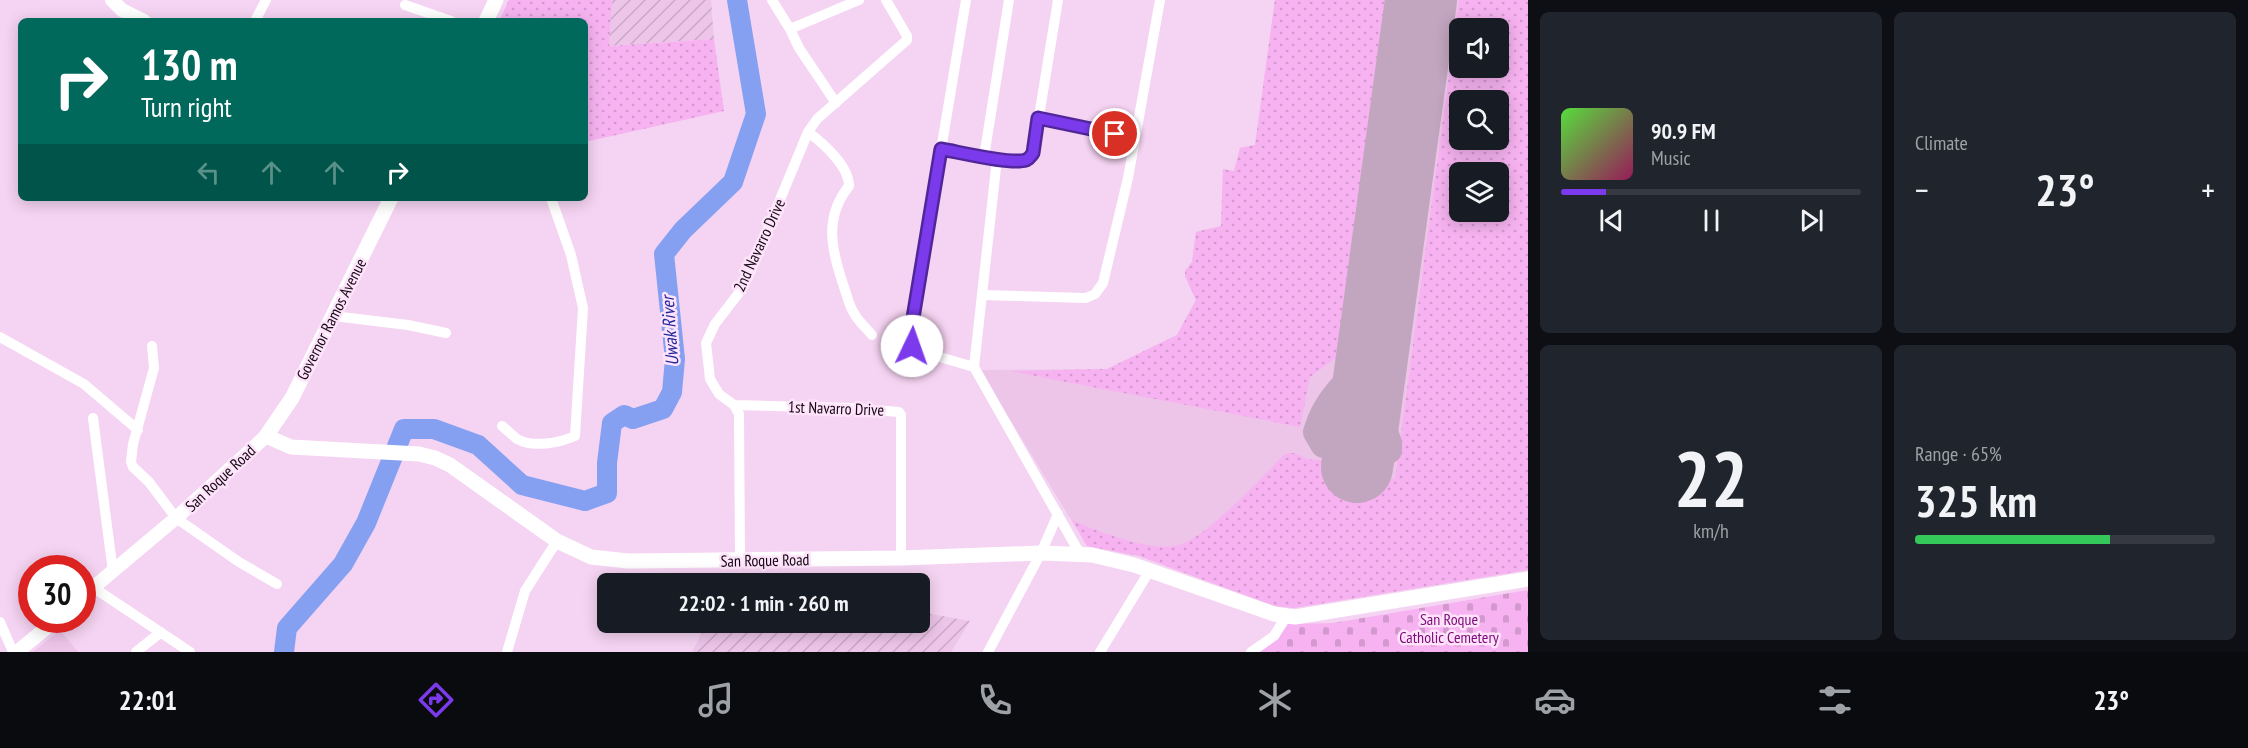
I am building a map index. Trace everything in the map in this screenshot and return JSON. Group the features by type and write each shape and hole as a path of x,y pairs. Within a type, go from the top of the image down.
{"main road":[{"path":"487,18 496,0"},
{"name":"Governor Ramos Avenue","path":"266,436 292,398 390,201"},
{"name":"San Roque Road","path":"266,436 291,447 402,452 435,458 450,465 557,541 578,552 607,560 901,558 1041,553 1092,555 1150,570 1286,617 1303,617 1528,579"}],"street":[{"path":"257,18 266,0"},
{"path":"772,0 799,48 836,103"},
{"path":"790,29 859,0"},
{"name":"2nd Navarro Drive","path":"734,405 719,394 710,379 706,343 715,324 748,277 808,132 817,119 907,40 907,36 886,0"},
{"path":"966,0 910,336 912,346 919,351 974,367"},
{"path":"984,157 1009,0"},
{"path":"941,149 997,159 1024,160 1030,158 1033,153 1058,0"},
{"path":"982,295 1086,298 1095,294 1103,283 1107,274 1128,178 1160,0"},
{"path":"119,3 140,18"},
{"path":"405,5 442,18"},
{"path":"1038,118 1134,138"},
{"path":"808,132 824,144 849,178 849,186 841,196 831,238 834,258 854,313 872,335"},
{"path":"997,159 974,367 1080,554"},
{"path":"502,426 519,440 538,444 566,440 575,436 583,308 571,255 552,201"},
{"path":"333,316 408,325 446,333"},
{"path":"0,337 84,384 138,430"},
{"path":"153,346 154,368 131,456 133,467 149,482 176,518 239,562 277,584"},
{"path":"734,405 739,414 740,433 740,560"},
{"name":"1st Navarro Drive","path":"734,405 851,408 898,412 901,415 901,558"},
{"path":"93,418 113,572"},
{"name":"San Roque Road","path":"96,586 176,518 266,436"},
{"path":"988,652 1041,553 1058,514"},
{"path":"510,651 525,591 557,541"},
{"path":"1100,652 1150,570"},
{"path":"96,589 190,652"},
{"path":"1251,652 1274,636 1286,617"},
{"path":"0,622 15,652 39,633"},
{"path":"136,652 161,632"}],"shaded area":[{"path":"612,0 711,0 714,39 608,46"},
{"path":"1275,0 1528,0 1528,570 1294,608 1275,606 1139,556 1087,546 980,370 1107,369 1177,335 1196,300 1185,271 1192,262 1196,232 1221,226 1223,169 1234,171 1240,148 1255,145"},
{"path":"930,614 970,621 951,652 692,652 702,633 930,633"},
{"path":"56,633 62,633 78,652 33,652"}],"green space":[{"path":"509,0 612,0 609,46 714,39 724,111 588,141 588,18 500,18"},
{"path":"1275,0 1385,0 1336,358 1310,377 1300,427 1010,371 1107,369 1177,335 1196,300 1185,271 1192,262 1196,232 1221,226 1223,169 1234,171 1240,148 1255,145"},
{"path":"1459,0 1528,0 1528,570 1294,608 1275,606 1139,556 1087,546 1072,520 1140,544 1168,547 1179,545 1205,530 1219,518 1284,455 1290,453 1309,459 1322,460 1321,470 1395,479 1449,75 1449,78 1509,78 1509,18 1457,18"},
{"name":"San Roque Catholic Cemetery","path":"1528,590 1528,652 1256,652 1275,640 1288,624 1333,623"}],"waterway":[{"name":"Uwak River","path":"284,652 287,628 343,564 366,523 404,429 434,429 478,445 522,485 585,501 607,493 607,463 612,423 624,415 633,419 663,409 672,392 675,359 664,254 683,230 733,182 756,114 737,0"}],"taxiway":[{"path":"1366,406 1342,442 1335,445 1324,444 1317,432 1326,410 1346,384 1372,361"},
{"path":"1349,432 1351,438 1364,451 1376,454 1388,450 1388,443 1368,390"}],"runway":[{"path":"1357,467 1421,0"}],"route":[{"path":"912,346 910,336 941,149 997,159 1024,160 1030,158 1033,153 1038,118 1115,134"}]}
